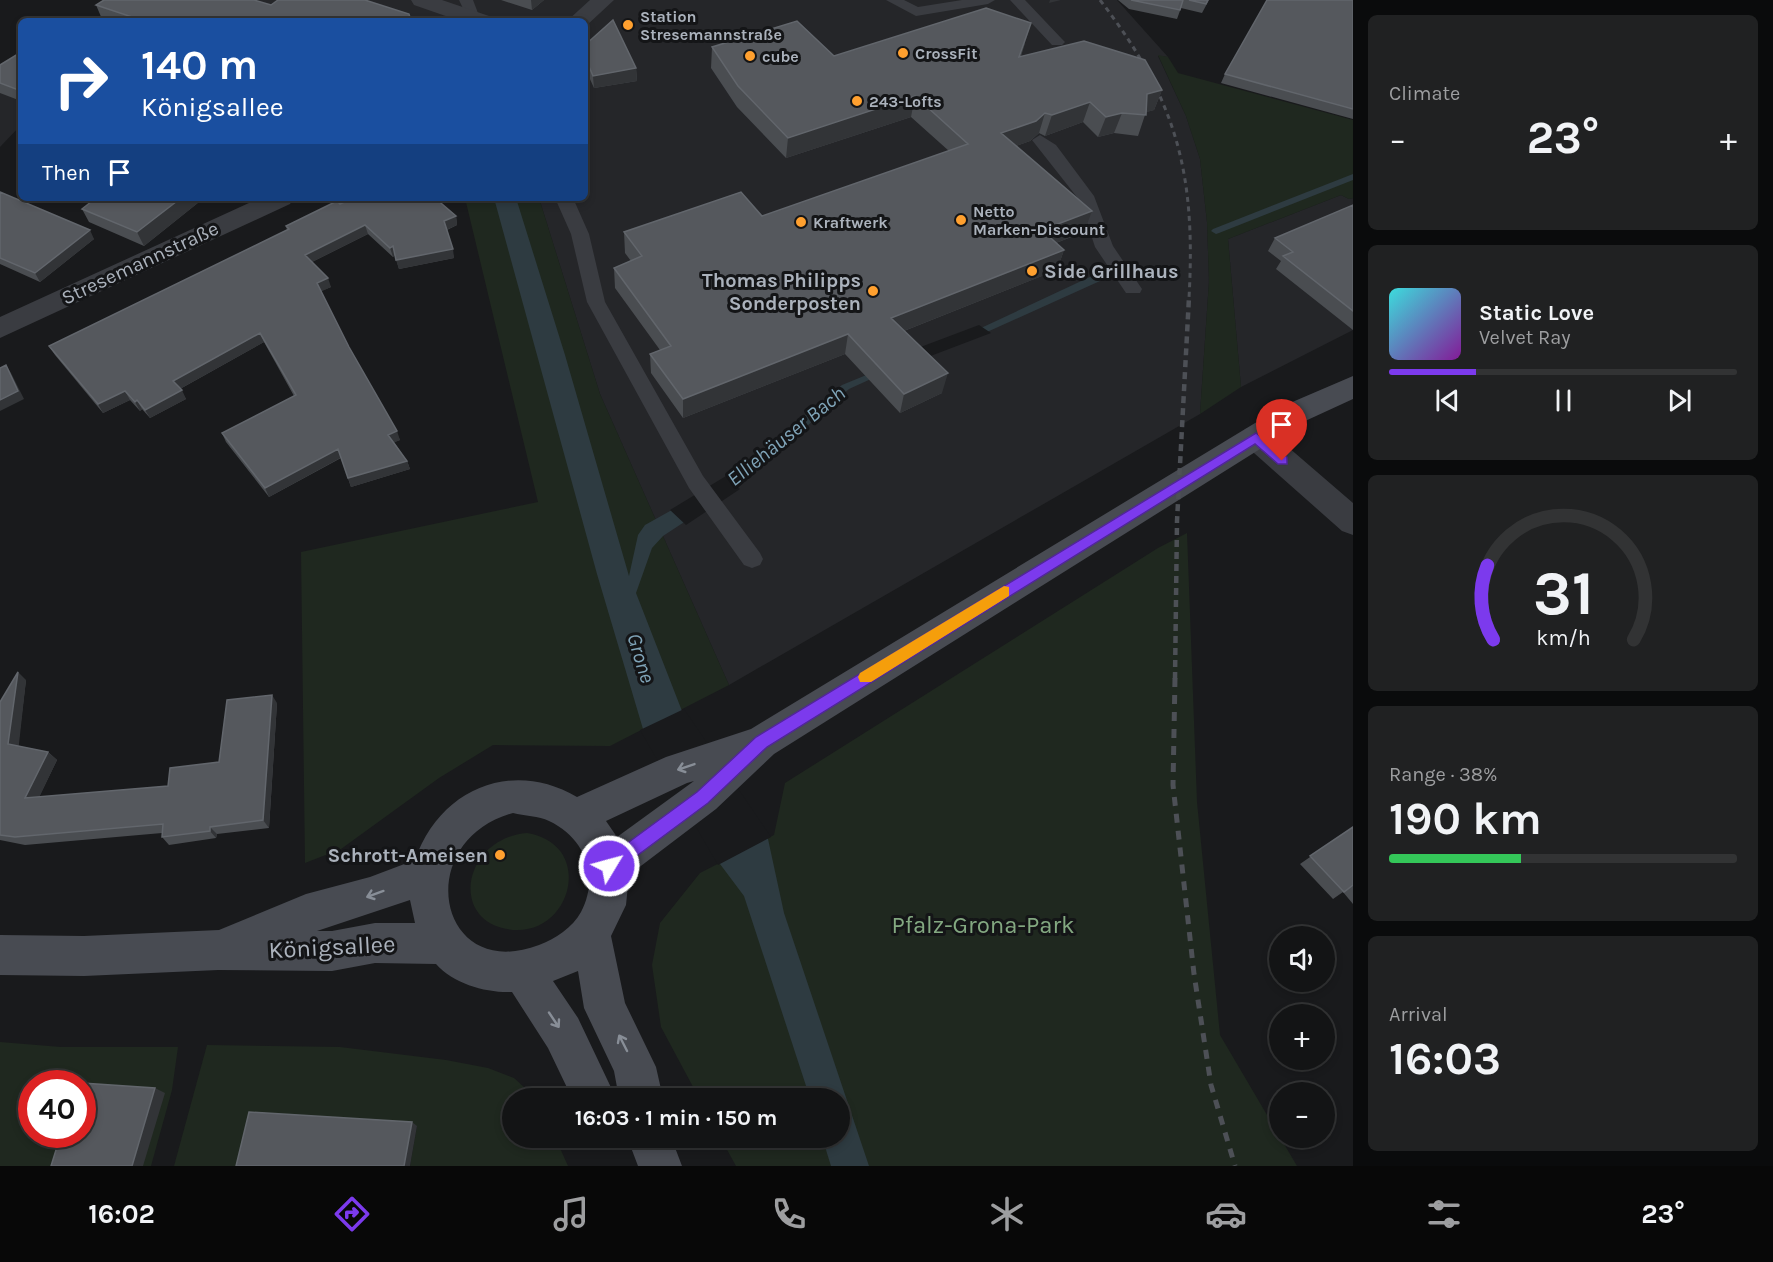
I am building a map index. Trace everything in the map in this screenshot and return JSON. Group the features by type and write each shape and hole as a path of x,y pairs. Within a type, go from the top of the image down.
{"street":[{"path":"422,0 472,14"},
{"path":"582,18 603,0"},
{"name":"Stresemannstraße","path":"0,328 274,201"},
{"path":"609,866 703,797 761,742 1293,414 1353,387"},
{"path":"1256,437 1353,522"},
{"path":"578,815 679,769 761,742"},
{"path":"513,796 530,797 564,805 578,815 601,841 609,866 609,890 604,911 591,934 568,955 545,966 502,972 477,968 460,958 446,944 429,910 430,874 442,841 470,812 483,805 513,796"},
{"name":"Königsallee","path":"218,950 306,914 370,896 430,874"},
{"path":"591,934 605,1008 635,1067 639,1088"},
{"name":"Königsallee","path":"0,955 84,957 218,950 332,951 375,943 446,944"},
{"path":"522,971 563,1033 589,1088"}],"lane":[{"path":"893,0 916,12 988,0"},
{"path":"1017,0 1057,42"},
{"path":"1040,140 1088,200 1104,247 1133,289"},
{"path":"565,201 580,234 596,302 696,482 752,559"}],"shaded area":[{"path":"197,0 1117,0 1168,57 1158,56 1186,116 1200,159 1207,222 1209,281 1200,414 729,685 600,394 540,201 588,201 588,18 170,18"},
{"path":"0,67 18,68 18,128 0,147"},
{"path":"1341,195 1349,199 1353,198 1353,330 1241,387 1228,239"}],"green space":[{"path":"1158,55 1168,57 1178,73 1353,120 1353,198 1349,199 1341,195 1228,239 1241,387 1200,414 1209,281 1207,222 1200,159 1186,116"},
{"path":"466,201 540,201 600,394 729,685 610,746 493,745 439,778 341,849 305,863 301,552 538,502"},
{"name":"Pfalz-Grona-Park","path":"1187,533 1197,802 1220,1035 1269,1118 1269,1148 1286,1148 1297,1166 736,1166 726,1148 850,1148 850,1088 694,1088 661,1027 652,965 660,923 700,873 774,835 785,783 1158,548"},
{"path":"527,833 549,841 563,855 568,872 567,890 560,907 547,921 529,929 507,929 488,922 477,910 471,895 472,879 478,863 489,849 506,838"},
{"path":"0,1042 61,1047 178,1047 172,1090 151,1166 0,1166"},
{"path":"207,1045 340,1047 446,1060 488,1068 514,1078 525,1088 502,1088 502,1148 560,1148 568,1166 410,1166 417,1126 245,1166 174,1166"}],"water":[{"name":"Grone","path":"495,201 517,201 565,355 629,576 638,535 645,525 729,478 842,385 981,328 1092,276 1100,281 987,332 919,357 849,389 739,486 663,536 652,548 636,593 682,711 768,839 784,913 843,1088 807,1088 744,896 720,864 643,729 597,574"},
{"path":"850,1109 869,1166 831,1166 825,1148 850,1148"}],"pier":[{"path":"979,325 991,333 920,360 910,351"},
{"path":"726,476 740,489 686,525 670,510"},
{"path":"684,709 771,837 718,865 640,730"}],"building":[{"path":"104,0 254,0 271,5 278,0 365,0 409,14 410,18 135,18 96,5"},
{"path":"1131,0 1183,0 1180,10"},
{"path":"1189,0 1208,0 1206,4"},
{"path":"1267,0 1353,0 1353,109 1225,74"},
{"path":"986,8 1031,23 1019,57 1084,41 1145,60 1162,90 1147,94 1146,115 1122,113 1106,117 1090,102 1052,115 1045,113 1036,121 1001,133 1092,211 1042,230 1064,250 891,318 948,373 904,394 848,334 683,399 650,354 671,346 614,268 642,256 624,232 741,192 762,216 968,144 915,96 788,138 738,86 712,47 797,21 834,56"},
{"path":"613,20 636,68 593,76 588,64 588,42"},
{"path":"18,54 18,90 0,83 0,65"},
{"path":"0,192 90,230 35,273 0,258"},
{"path":"92,201 177,201 137,232 82,209"},
{"path":"337,201 340,204 346,201 438,201 456,216 444,221 453,249 396,260 393,246 390,248 365,225 305,255 328,278 317,283 349,347 397,431 388,435 407,461 348,478 338,449 265,488 222,433 296,395 260,333 173,381 182,390 145,410 125,391 98,404 49,346 289,229 286,226"},
{"path":"1353,205 1353,311 1283,256 1293,252 1275,238"},
{"path":"6,365 18,391 0,400 0,368"},
{"path":"18,672 8,744 48,752 25,798 168,786 170,768 219,762 227,700 272,695 263,820 210,827 210,831 162,837 163,824 15,837 0,835 0,702"},
{"path":"1353,827 1353,885 1344,892 1310,856"},
{"path":"96,1084 155,1088 132,1166 51,1166 57,1148 96,1148"},
{"path":"249,1112 412,1122 404,1166 236,1166"}],"waterway":[{"name":"Elliehäuser Bach","path":"1216,231 1353,177"}],"railway":[{"path":"1100,0 1126,36 1147,71 1164,105 1176,140 1189,213 1189,298"},
{"path":"1175,679 1177,521 1189,297"},
{"path":"1175,678 1173,785 1194,974 1211,1085 1235,1166"}],"slow traffic":[{"path":"866,677 1004,592"}],"place":[{"name":"Station Stresemannstraße","path":"628,25"},
{"name":"CrossFit","path":"903,53"},
{"name":"cube","path":"750,56"},
{"name":"243-Lofts","path":"857,101"},
{"name":"Netto Marken-Discount","path":"961,220"},
{"name":"Kraftwerk","path":"801,222"},
{"name":"Side Grillhaus","path":"1032,271"},
{"name":"Thomas Philipps Sonderposten","path":"873,291"},
{"name":"Schrott-Ameisen","path":"500,855"}],"route":[{"path":"609,866 703,797 761,742 1256,437 1282,461"}]}
